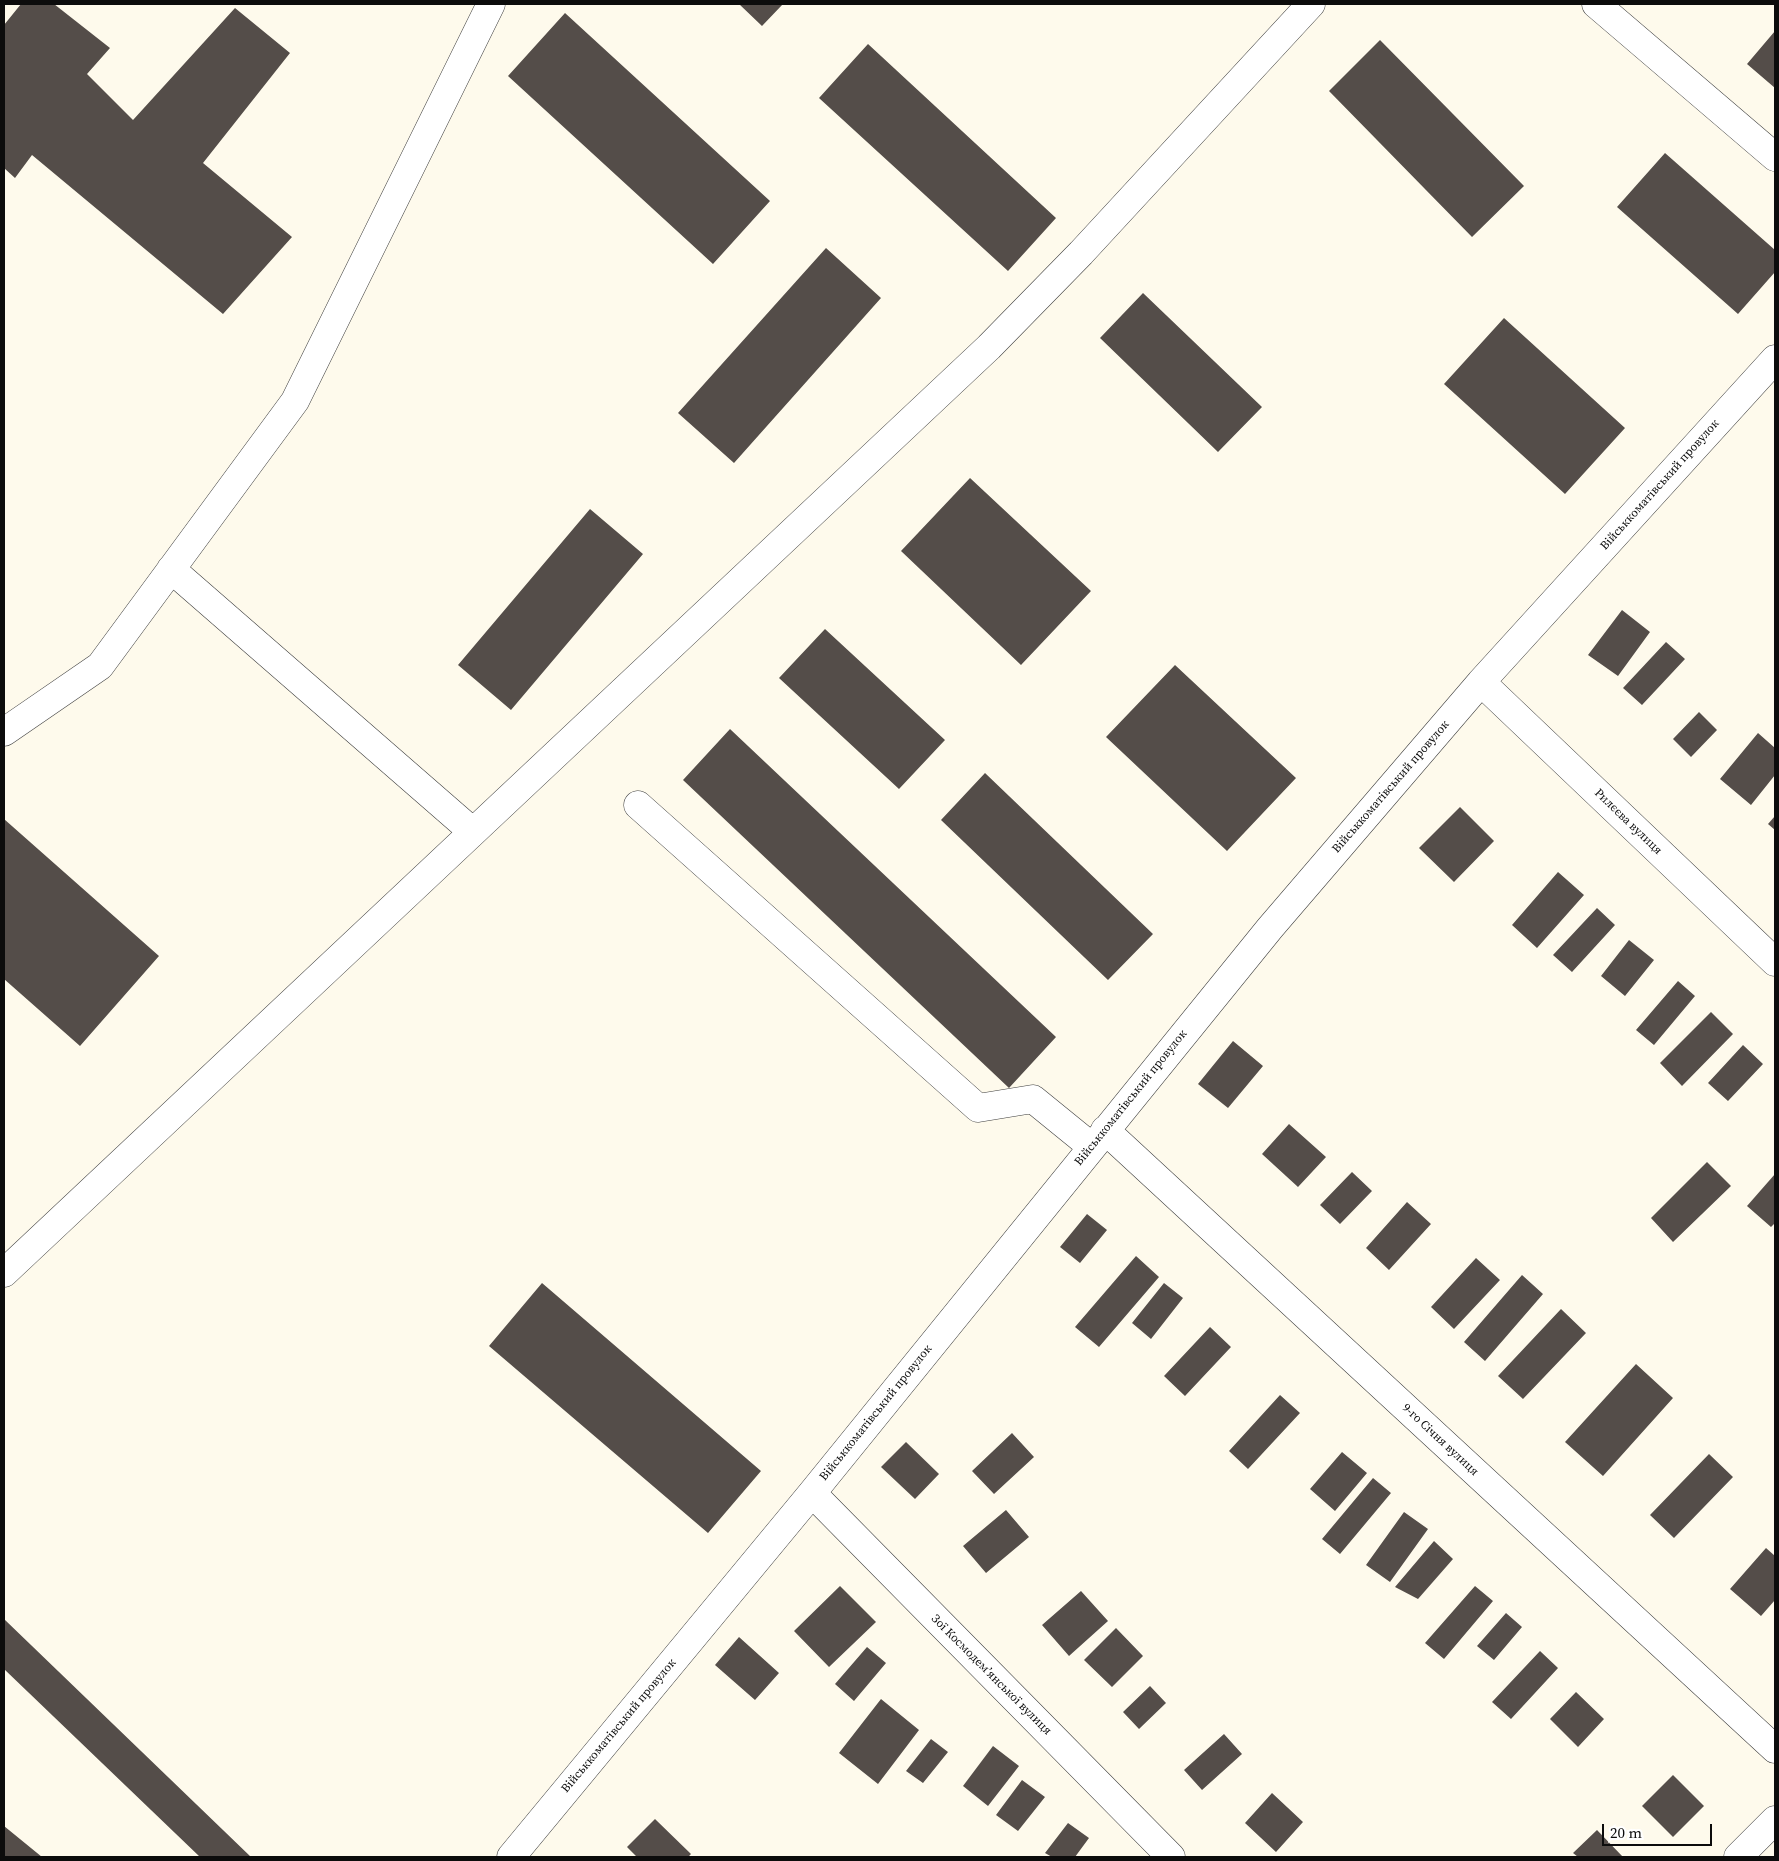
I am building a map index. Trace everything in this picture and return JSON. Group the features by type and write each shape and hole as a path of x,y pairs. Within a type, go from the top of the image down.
{"street":[{"path":"4,732 100,666 295,401 491,4"},
{"path":"4,1273 989,347 1081,253 1311,4"},
{"path":"1596,4 1775,157"},
{"name":"Військкоматівський провулок","path":"511,1857 812,1493 1270,928 1481,682 1775,359"},
{"path":"171,569 474,832"},
{"name":"Рилєєва вулиця","path":"1481,682 1775,962"},
{"name":"9-го Січня вулиця","path":"638,805 978,1108 1033,1100 1099,1138 1775,1749"},
{"name":"Зої Космодем’янської вулиця","path":"812,1493 1171,1857"},
{"path":"1738,1857 1775,1820"}],"building":[{"path":"21,4 54,4 110,48 87,74 133,120 235,8 290,53 203,163 292,237 223,314 32,155 15,178 4,168 4,25"},
{"path":"739,4 783,4 762,26"},
{"path":"565,13 770,201 713,264 508,76"},
{"path":"1775,31 1775,88 1747,64"},
{"path":"1380,40 1524,186 1472,237 1329,91"},
{"path":"868,44 1056,218 1008,271 819,98"},
{"path":"1665,153 1775,250 1775,272 1738,314 1617,207"},
{"path":"826,248 881,298 734,463 678,413"},
{"path":"1143,293 1262,407 1218,452 1100,338"},
{"path":"1504,318 1625,428 1565,494 1444,384"},
{"path":"970,478 1091,591 1021,665 901,551"},
{"path":"590,509 643,554 511,710 458,665"},
{"path":"1622,610 1650,632 1618,676 1588,655"},
{"path":"825,629 945,740 899,789 779,678"},
{"path":"1666,642 1685,659 1642,705 1623,688"},
{"path":"1175,665 1296,778 1227,851 1106,737"},
{"path":"1699,712 1717,730 1691,757 1673,739"},
{"path":"730,729 1056,1037 1009,1088 683,780"},
{"path":"1758,733 1775,748 1775,775 1751,805 1720,779"},
{"path":"985,773 1153,934 1108,980 941,820"},
{"path":"1460,807 1494,841 1454,882 1419,848"},
{"path":"1775,816 1775,830 1768,824"},
{"path":"4,819 159,956 80,1046 4,979"},
{"path":"1558,872 1584,895 1537,948 1512,925"},
{"path":"1597,908 1615,925 1572,972 1553,955"},
{"path":"1629,940 1654,960 1625,996 1601,976"},
{"path":"1678,981 1695,996 1654,1045 1636,1030"},
{"path":"1711,1012 1733,1034 1682,1086 1660,1063"},
{"path":"1233,1041 1263,1066 1228,1108 1198,1084"},
{"path":"1743,1045 1763,1064 1728,1101 1708,1083"},
{"path":"1289,1124 1326,1157 1298,1187 1262,1154"},
{"path":"1707,1162 1731,1186 1673,1242 1651,1218"},
{"path":"1352,1172 1372,1191 1340,1224 1320,1205"},
{"path":"1775,1174 1775,1223 1771,1227 1747,1206"},
{"path":"1407,1202 1431,1224 1389,1270 1366,1248"},
{"path":"1087,1214 1107,1230 1080,1263 1060,1247"},
{"path":"1136,1256 1159,1277 1099,1347 1075,1327"},
{"path":"1476,1258 1500,1280 1454,1329 1431,1307"},
{"path":"1522,1275 1543,1294 1485,1361 1464,1342"},
{"path":"542,1283 761,1471 708,1533 489,1346"},
{"path":"1164,1283 1183,1298 1151,1339 1132,1323"},
{"path":"1561,1309 1586,1333 1523,1399 1498,1376"},
{"path":"1210,1327 1231,1347 1185,1396 1164,1376"},
{"path":"1636,1364 1673,1398 1603,1476 1565,1442"},
{"path":"1280,1395 1300,1413 1248,1469 1229,1451"},
{"path":"1012,1433 1034,1457 994,1494 972,1471"},
{"path":"906,1442 939,1474 915,1499 881,1467"},
{"path":"1342,1452 1367,1473 1335,1511 1310,1489"},
{"path":"1709,1454 1733,1477 1674,1538 1650,1515"},
{"path":"1373,1478 1391,1493 1340,1554 1322,1539"},
{"path":"1006,1510 1029,1537 986,1573 963,1546"},
{"path":"1404,1512 1428,1529 1390,1582 1366,1565"},
{"path":"1434,1541 1453,1559 1418,1599 1395,1587"},
{"path":"1766,1548 1775,1556 1775,1600 1761,1616 1730,1589"},
{"path":"840,1586 876,1622 829,1667 794,1631"},
{"path":"1475,1586 1493,1601 1444,1659 1425,1643"},
{"path":"1081,1591 1108,1621 1069,1656 1042,1625"},
{"path":"1506,1613 1522,1627 1494,1660 1477,1646"},
{"path":"4,1619 251,1857 200,1857 4,1669"},
{"path":"1116,1628 1143,1656 1112,1687 1084,1660"},
{"path":"739,1637 779,1673 755,1700 715,1665"},
{"path":"867,1647 886,1663 854,1701 835,1684"},
{"path":"1540,1651 1558,1668 1511,1719 1492,1702"},
{"path":"1150,1686 1166,1703 1139,1729 1123,1712"},
{"path":"1576,1692 1604,1719 1578,1747 1550,1719"},
{"path":"881,1699 919,1730 878,1784 839,1753"},
{"path":"1224,1734 1242,1754 1202,1790 1184,1770"},
{"path":"931,1739 948,1752 923,1783 906,1771"},
{"path":"993,1746 1019,1766 988,1806 963,1786"},
{"path":"1673,1775 1704,1806 1673,1837 1642,1806"},
{"path":"1022,1780 1045,1797 1018,1831 996,1815"},
{"path":"1272,1793 1303,1822 1276,1852 1245,1823"},
{"path":"655,1819 691,1854 688,1857 637,1857 627,1847"},
{"path":"1068,1823 1089,1838 1075,1857 1052,1857 1045,1853"},
{"path":"4,1826 42,1857 4,1857"},
{"path":"1597,1830 1623,1857 1578,1857 1573,1853"}]}
